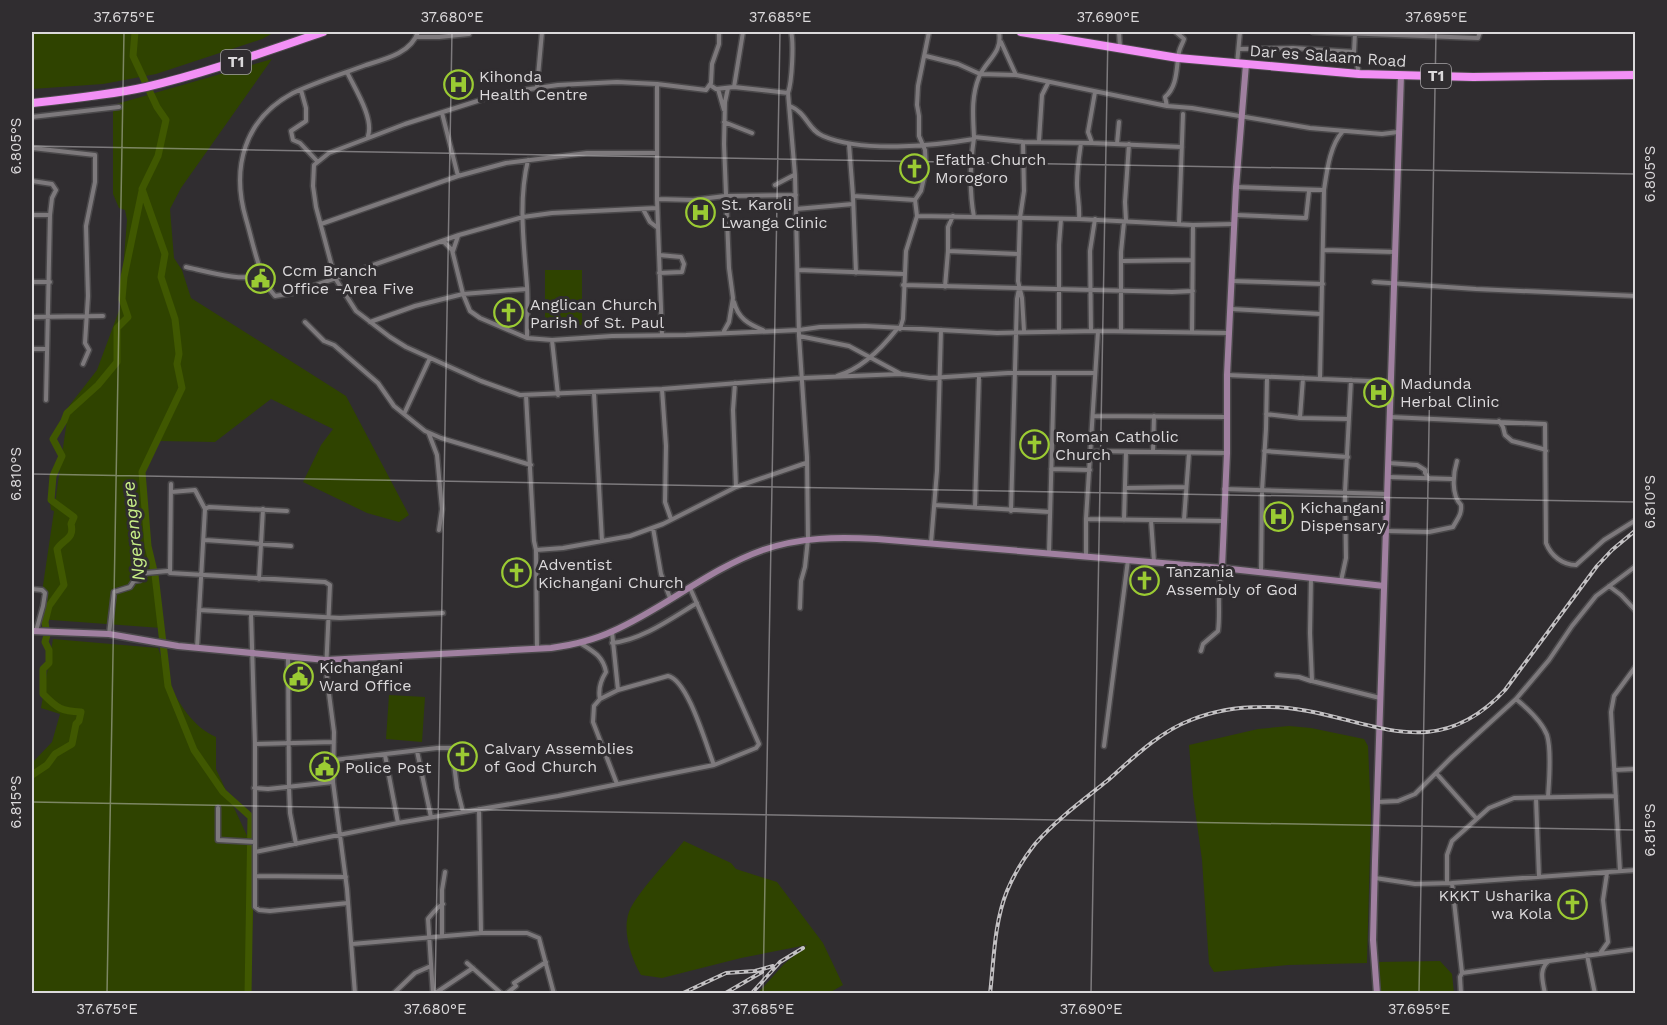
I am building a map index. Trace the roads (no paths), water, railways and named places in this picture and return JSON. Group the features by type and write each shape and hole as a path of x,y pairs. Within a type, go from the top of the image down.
{"highway":[{"name":"T1","path":"32,103 148,86 217,68 323,32"},
{"name":"Dar es Salaam Road","path":"1021,32 1178,58 1359,74 1544,77 1635,75"}],"street":[{"path":"537,87 542,32"},
{"path":"720,32 710,85 706,90 657,84 600,82 537,87 497,95 368,137 328,153 317,161 313,169 315,202 335,278 352,306 369,322 406,347 481,381 526,395 594,393 803,378 901,374 919,378 1095,373"},
{"path":"734,87 742,32"},
{"path":"791,32 792,81 788,93 795,175 808,539 801,581 800,608"},
{"path":"830,377 845,373 870,357 899,329 903,319 906,250 917,216 915,200 921,191 926,169 926,150 921,144 917,105 929,32"},
{"path":"999,32 1000,42 1016,75"},
{"path":"1119,32 1120,49"},
{"path":"1167,106 1165,97 1171,92 1184,39 1176,32"},
{"path":"1237,64 1240,32"},
{"path":"1313,32 1478,38 1480,32"},
{"path":"1355,32 1354,52 1359,74"},
{"path":"469,34 439,37 417,34 411,45 402,51 301,90 279,103 258,123 249,136 243,154 240,186 243,210 262,274 272,293 277,297 459,235 523,217 657,208"},
{"path":"974,217 970,195 970,164 974,138 972,98 980,74 991,60 1000,42"},
{"path":"1239,49 1293,48 1354,52"},
{"path":"925,56 958,64 980,74 1016,75 1167,106 1192,108 1310,128 1382,134 1399,132"},
{"path":"1201,651 1203,644 1218,631 1236,187 1246,64"},
{"path":"347,72 367,118 370,130 368,137"},
{"path":"1377,993 1373,948 1401,75"},
{"path":"1039,141 1042,95 1048,83"},
{"path":"657,84 657,208 662,335"},
{"path":"710,85 718,89 734,87 788,93"},
{"path":"728,88 725,94 724,122 725,196 733,298 735,309 742,319 767,331"},
{"path":"718,89 725,117"},
{"path":"301,90 306,108 306,121 292,130 292,136 293,140 300,143 317,161"},
{"path":"1092,143 1088,132 1095,92"},
{"path":"790,106 800,110 821,136 849,144 921,144 974,138 1023,142 1182,147"},
{"path":"32,117 119,107"},
{"path":"442,113 458,176"},
{"path":"1179,224 1182,114"},
{"path":"724,122 752,133"},
{"path":"1117,144 1119,122"},
{"path":"1320,379 1324,190 1328,162 1334,150 1335,140 1343,130"},
{"path":"1023,142 1024,191 1020,218 1019,289 1024,332"},
{"path":"1079,219 1077,168 1081,143"},
{"path":"849,144 856,273"},
{"path":"1121,331 1123,261 1121,252 1129,144"},
{"path":"32,148 95,155 96,182 86,226 85,343 89,350 83,364"},
{"path":"321,224 458,176 506,163 587,153 656,153"},
{"path":"527,338 523,217 525,173 528,160"},
{"path":"775,185 795,175"},
{"path":"32,181 52,184 56,192 52,198 50,215 46,400"},
{"path":"1236,187 1324,190"},
{"path":"1236,215 1306,218 1309,191"},
{"path":"657,199 693,200 725,196 795,195"},
{"path":"853,196 915,200"},
{"path":"796,209 853,204"},
{"path":"643,209 650,222 659,229"},
{"path":"32,215 50,215"},
{"path":"917,216 1095,219 1194,225 1235,224"},
{"path":"945,287 948,227 953,216"},
{"path":"1059,332 1061,219"},
{"path":"1091,331 1090,241 1095,219"},
{"path":"1192,332 1194,225"},
{"path":"453,252 459,235"},
{"path":"443,241 453,252 463,294 473,313 527,338 552,340 866,326 997,333 1091,331 1230,333"},
{"path":"1324,250 1395,252"},
{"path":"948,251 1019,254"},
{"path":"659,255 681,257 684,264 682,272 659,273"},
{"path":"1123,261 1192,260"},
{"path":"186,267 242,277 262,274"},
{"path":"798,270 904,274"},
{"path":"1232,280 1323,284"},
{"path":"32,282 50,282"},
{"path":"1374,282 1635,296"},
{"path":"903,285 1192,291"},
{"path":"369,322 415,306 463,294 527,289"},
{"path":"1011,511 1019,289"},
{"path":"723,332 729,322 733,298"},
{"path":"1231,309 1321,314"},
{"path":"32,317 103,316"},
{"path":"305,322 324,341 334,345 352,363 378,383 394,406 428,433 531,465"},
{"path":"931,543 937,471 941,330"},
{"path":"1086,556 1086,519 1098,331"},
{"path":"799,336 849,346 901,374"},
{"path":"552,340 558,395"},
{"path":"32,349 47,349"},
{"path":"404,414 430,358"},
{"path":"1049,553 1054,373"},
{"path":"975,507 979,375"},
{"path":"1227,375 1391,382"},
{"path":"1261,572 1267,378"},
{"path":"1300,418 1303,378"},
{"path":"1341,581 1346,558 1345,492 1351,380"},
{"path":"735,383 733,410 736,486"},
{"path":"663,389 666,446 665,502 671,519"},
{"path":"594,393 602,541"},
{"path":"526,395 536,550 537,649"},
{"path":"1266,414 1300,418 1349,419"},
{"path":"1093,416 1226,417"},
{"path":"1154,416 1154,452"},
{"path":"1390,417 1545,424 1546,543 1549,551 1559,560 1570,565 1576,565 1604,540 1635,520"},
{"path":"1499,421 1505,435 1510,440 1547,452"},
{"path":"428,433 438,455 442,509 439,530"},
{"path":"1091,451 1227,453"},
{"path":"1124,520 1126,452"},
{"path":"1264,452 1348,457"},
{"path":"1184,520 1189,453"},
{"path":"1386,531 1429,532 1453,527 1462,509 1457,501 1452,479 1457,461"},
{"path":"536,550 619,539 653,528 736,486 806,463"},
{"path":"1388,463 1420,466 1425,470 1429,479"},
{"path":"1051,469 1090,470"},
{"path":"1388,477 1452,479"},
{"path":"168,571 171,484"},
{"path":"1126,488 1186,487"},
{"path":"1224,489 1387,494"},
{"path":"171,492 195,490 205,509 197,648"},
{"path":"934,505 1050,512"},
{"path":"205,509 287,511"},
{"path":"259,579 263,509"},
{"path":"1086,519 1223,521"},
{"path":"1151,520 1154,562"},
{"path":"653,528 661,574 670,598"},
{"path":"32,590 42,590 45,593 34,631 57,630 109,634 178,646 337,660 537,649 578,643 612,632 670,598 760,551 808,539 848,537 931,543 1222,568 1384,586"},
{"path":"205,540 291,546"},
{"path":"1104,746 1128,560"},
{"path":"1377,802 1398,801 1415,794 1516,699 1549,660 1596,596 1635,566"},
{"path":"109,634 114,592 130,587 146,573 168,571 172,574 201,577 328,583 330,586 326,671 334,742 333,782 346,877 356,993"},
{"path":"1311,578 1310,670 1312,681"},
{"path":"1609,586 1621,595 1635,611"},
{"path":"255,852 398,823 714,765 752,751 759,744 690,588"},
{"path":"612,643 644,633 697,603"},
{"path":"199,610 327,617 387,617 442,612"},
{"path":"251,613 255,744 255,907 259,910 348,903"},
{"path":"612,632 618,690"},
{"path":"578,643 598,654 606,669"},
{"path":"288,657 287,743 290,813 296,844"},
{"path":"318,660 326,671"},
{"path":"326,671 337,660"},
{"path":"600,699 598,690 606,669 614,660"},
{"path":"1620,871 1611,728 1612,701 1635,666"},
{"path":"1299,677 1310,670"},
{"path":"1277,675 1299,677 1380,698"},
{"path":"617,784 592,718 594,706 600,699 618,690 668,676 676,679 685,690 714,765"},
{"path":"1516,699 1526,707 1547,736 1549,770 1546,798 1536,808"},
{"path":"255,744 334,742"},
{"path":"334,760 442,748 453,750 457,788 463,812"},
{"path":"417,751 431,817"},
{"path":"385,755 398,823"},
{"path":"1614,770 1635,769"},
{"path":"1436,773 1476,818"},
{"path":"254,788 289,788 333,782"},
{"path":"1461,993 1462,973 1450,883 1448,849 1452,841 1476,818 1505,800 1616,796"},
{"path":"1536,798 1539,877"},
{"path":"218,808 218,840 255,842"},
{"path":"479,809 481,933"},
{"path":"1375,878 1415,884 1450,883 1635,870"},
{"path":"442,936 442,890 445,872"},
{"path":"1601,952 1608,942 1603,900 1606,873"},
{"path":"256,876 346,877"},
{"path":"443,904 428,919 434,993 473,968"},
{"path":"352,944 481,933 532,933 539,938 554,993"},
{"path":"1462,973 1635,949"},
{"path":"1587,955 1594,993"},
{"path":"1545,993 1542,970 1549,960"},
{"path":"467,963 504,993 516,986 514,983 546,962"},
{"path":"393,993 415,973 431,966"}],"waterway":[{"name":"Ngerengere","path":"135,32 133,56 157,107 166,120 158,156 142,189 165,254 161,277 175,319 179,354 177,364 182,388 142,472 148,546 155,575 168,686 194,750 223,792 251,817 248,994"},
{"path":"32,775 47,765 55,754 72,744 81,712 60,708 43,694 43,669 49,663 49,650 45,642 47,635 45,622 49,606 64,585 57,549 70,536 74,517 51,500 53,476 62,456 53,439 67,413 98,385 117,362 117,328 128,317 122,299 124,277 142,191"}],"railway":[{"path":"990,994 999,916 1007,891 1023,861 1035,844 1060,819 1157,739 1179,725 1199,717 1226,710 1253,707 1296,709 1388,730 1417,732 1446,729 1475,715 1505,690 1597,566 1636,530"},
{"path":"751,994 780,962 803,948"},
{"path":"681,994 726,973 755,971 773,966"},
{"path":"724,994 762,972"}],"place":[{"name":"Kihonda Health Centre","path":"458,85"},
{"name":"Efatha Church Morogoro","path":"914,168"},
{"name":"St. Karoli Lwanga Clinic","path":"700,213"},
{"name":"Ccm Branch Office -Area Five","path":"261,279"},
{"name":"Anglican Church Parish of St. Paul","path":"509,313"},
{"name":"Madunda Herbal Clinic","path":"1379,392"},
{"name":"Roman Catholic Church","path":"1034,445"},
{"name":"Kichangani Dispensary","path":"1279,516"},
{"name":"Adventist Kichangani Church","path":"517,573"},
{"name":"Tanzania Assembly of God","path":"1145,580"},
{"name":"Kichangani Ward Office","path":"298,676"},
{"name":"Calvary Assemblies of God Church","path":"463,757"},
{"name":"Police Post","path":"324,767"},
{"name":"KKKT Usharika wa Kola","path":"1573,904"}]}
